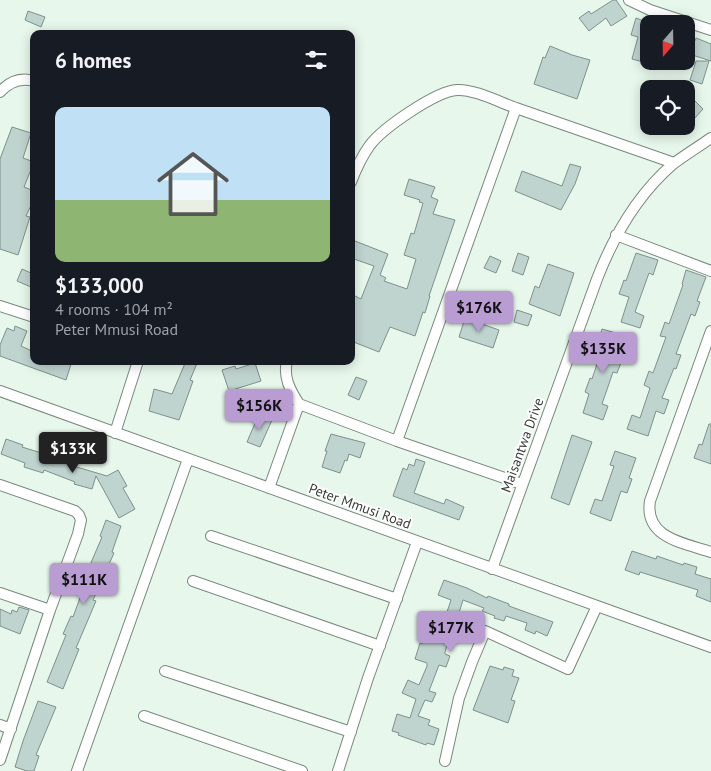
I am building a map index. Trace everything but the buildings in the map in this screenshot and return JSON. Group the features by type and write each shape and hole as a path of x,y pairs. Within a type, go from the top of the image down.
{"street":[{"path":"629,0 650,10 711,30"},
{"path":"0,92 14,81 23,79 30,81"},
{"path":"355,173 362,157 379,135 426,102 437,96 457,90 469,91 674,163"},
{"path":"397,441 516,108"},
{"name":"Maisantwa Drive","path":"492,568 597,279 616,235 637,202 674,163 711,138"},
{"path":"616,235 711,271"},
{"path":"0,306 30,316"},
{"path":"711,331 650,501 649,510 650,518 660,532 669,538 711,552"},
{"path":"115,433 137,365"},
{"path":"287,365 286,376 292,394 299,404 397,441 522,484"},
{"name":"Peter Mmusi Road","path":"0,391 711,647"},
{"path":"269,488 299,404"},
{"path":"77,771 188,459"},
{"path":"0,485 75,511 81,520 78,534 50,610 0,760"},
{"path":"211,536 397,599"},
{"path":"338,771 417,542"},
{"path":"194,581 380,646"},
{"path":"0,593 50,610"},
{"path":"445,761 459,698 485,631 568,670 597,606"},
{"path":"165,671 351,732"},
{"path":"144,716 302,771"},
{"path":"0,725 11,729"}]}
